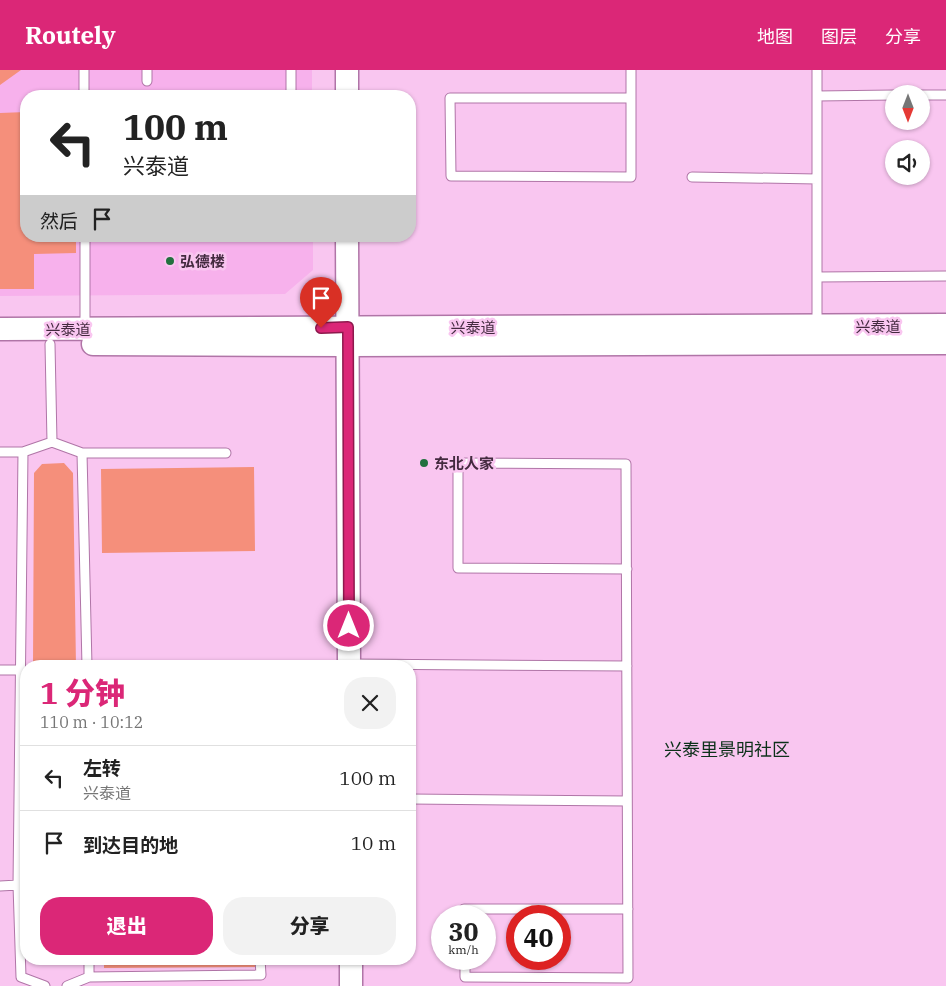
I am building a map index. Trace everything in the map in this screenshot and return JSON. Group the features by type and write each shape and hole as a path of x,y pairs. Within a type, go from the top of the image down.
{"street":[{"path":"347,70 347,90"},
{"path":"348,242 350,660"},
{"name":"兴泰道","path":"0,344 817,326 946,325"},
{"name":"兴泰道","path":"0,329 85,329 348,336 946,343"},
{"path":"351,965 351,986"}],"lane":[{"path":"84,70 84,90"},
{"path":"147,70 147,81"},
{"path":"291,70 291,90"},
{"path":"631,70 631,98 631,176 451,176 450,98 631,98"},
{"path":"817,70 817,326"},
{"path":"817,96 885,95"},
{"path":"930,95 946,95"},
{"path":"692,177 817,179"},
{"path":"85,242 85,329"},
{"path":"817,277 946,276"},
{"path":"50,344 52,442"},
{"path":"0,452 23,452 52,442 82,453 226,453"},
{"path":"20,660 23,452"},
{"path":"82,453 87,660"},
{"path":"465,970 465,977 628,978 626,464 458,463 458,568 626,569"},
{"path":"416,665 627,666"},
{"path":"0,670 20,670 18,885 20,946"},
{"path":"416,799 627,801"},
{"path":"0,886 18,885"},
{"path":"496,909 628,909"},
{"path":"21,965 21,977 45,986"},
{"path":"89,965 89,977"},
{"path":"67,986 89,977 261,975 260,965"}],"shaded area":[{"path":"0,70 312,70 312,90 20,90 20,242 313,242 313,270 285,294 0,296"},
{"path":"0,70 21,70 0,85"},
{"path":"20,112 20,242 76,242 76,253 34,254 34,289 0,289 0,113"},
{"path":"64,463 73,473 76,660 33,660 34,473 42,464"},
{"path":"254,467 255,551 102,553 101,469"},
{"path":"104,965 257,965 257,967 104,968"}],"place":[{"name":"弘德楼","path":"170,261"},
{"name":"东北人家","path":"424,463"}],"district":[{"name":"兴泰里景明社区","path":"727,749"}],"route":[{"path":"321,328 348,327 349,626"}]}
